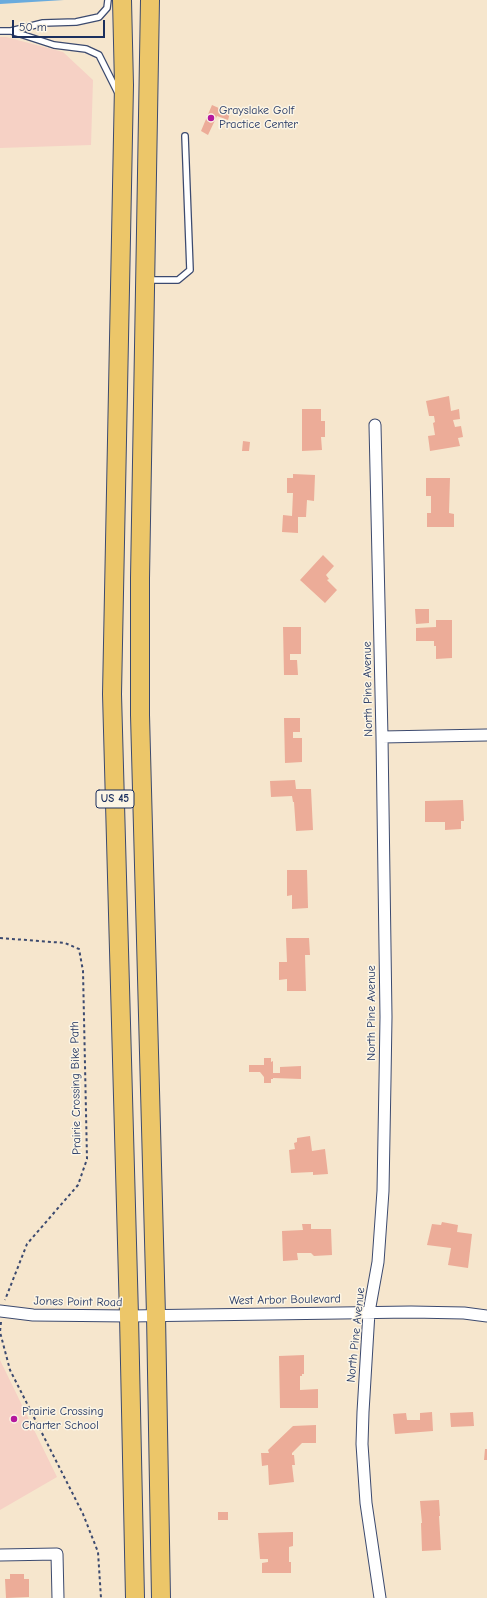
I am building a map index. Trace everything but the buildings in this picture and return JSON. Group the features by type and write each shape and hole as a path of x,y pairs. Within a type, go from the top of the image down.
{"main road":[{"name":"US 45","path":"122,0 123,103 112,694 135,1598"},
{"name":"US 45","path":"150,0 140,578 140,715 156,1315 161,1598"}],"street":[{"name":"North Pine Avenue","path":"375,425 382,737 386,1017 383,1191 378,1262 369,1312 362,1444 366,1503 380,1598"},
{"path":"382,737 487,735"},
{"name":"Jones Point Road","path":"1,1312 33,1315 156,1315"},
{"name":"West Arbor Boulevard","path":"156,1315 369,1312 464,1313 487,1316"},
{"path":"0,1555 57,1554 58,1598"}],"lane":[{"path":"0,31 11,31 44,23 76,22 99,17 107,8 108,0"},
{"path":"11,31 54,45 86,50 99,55 123,103"},
{"path":"145,280 178,280 190,270 185,136"}],"path":[{"name":"Prairie Crossing Bike Path","path":"0,938 65,943 79,949 83,971 87,1159 78,1185 27,1244 1,1312 0,1332 10,1370 83,1514 98,1552 101,1598"}],"shaded area":[{"path":"0,37 6,37 63,52 93,80 91,145 0,148"},
{"name":"Prairie Crossing Charter School","path":"0,1360 57,1477 0,1510"}],"water":[{"path":"0,0 64,0 0,4"}],"place":[{"name":"Grayslake Golf Practice Center","path":"211,118"},
{"name":"Prairie Crossing Charter School","path":"14,1419"}]}
